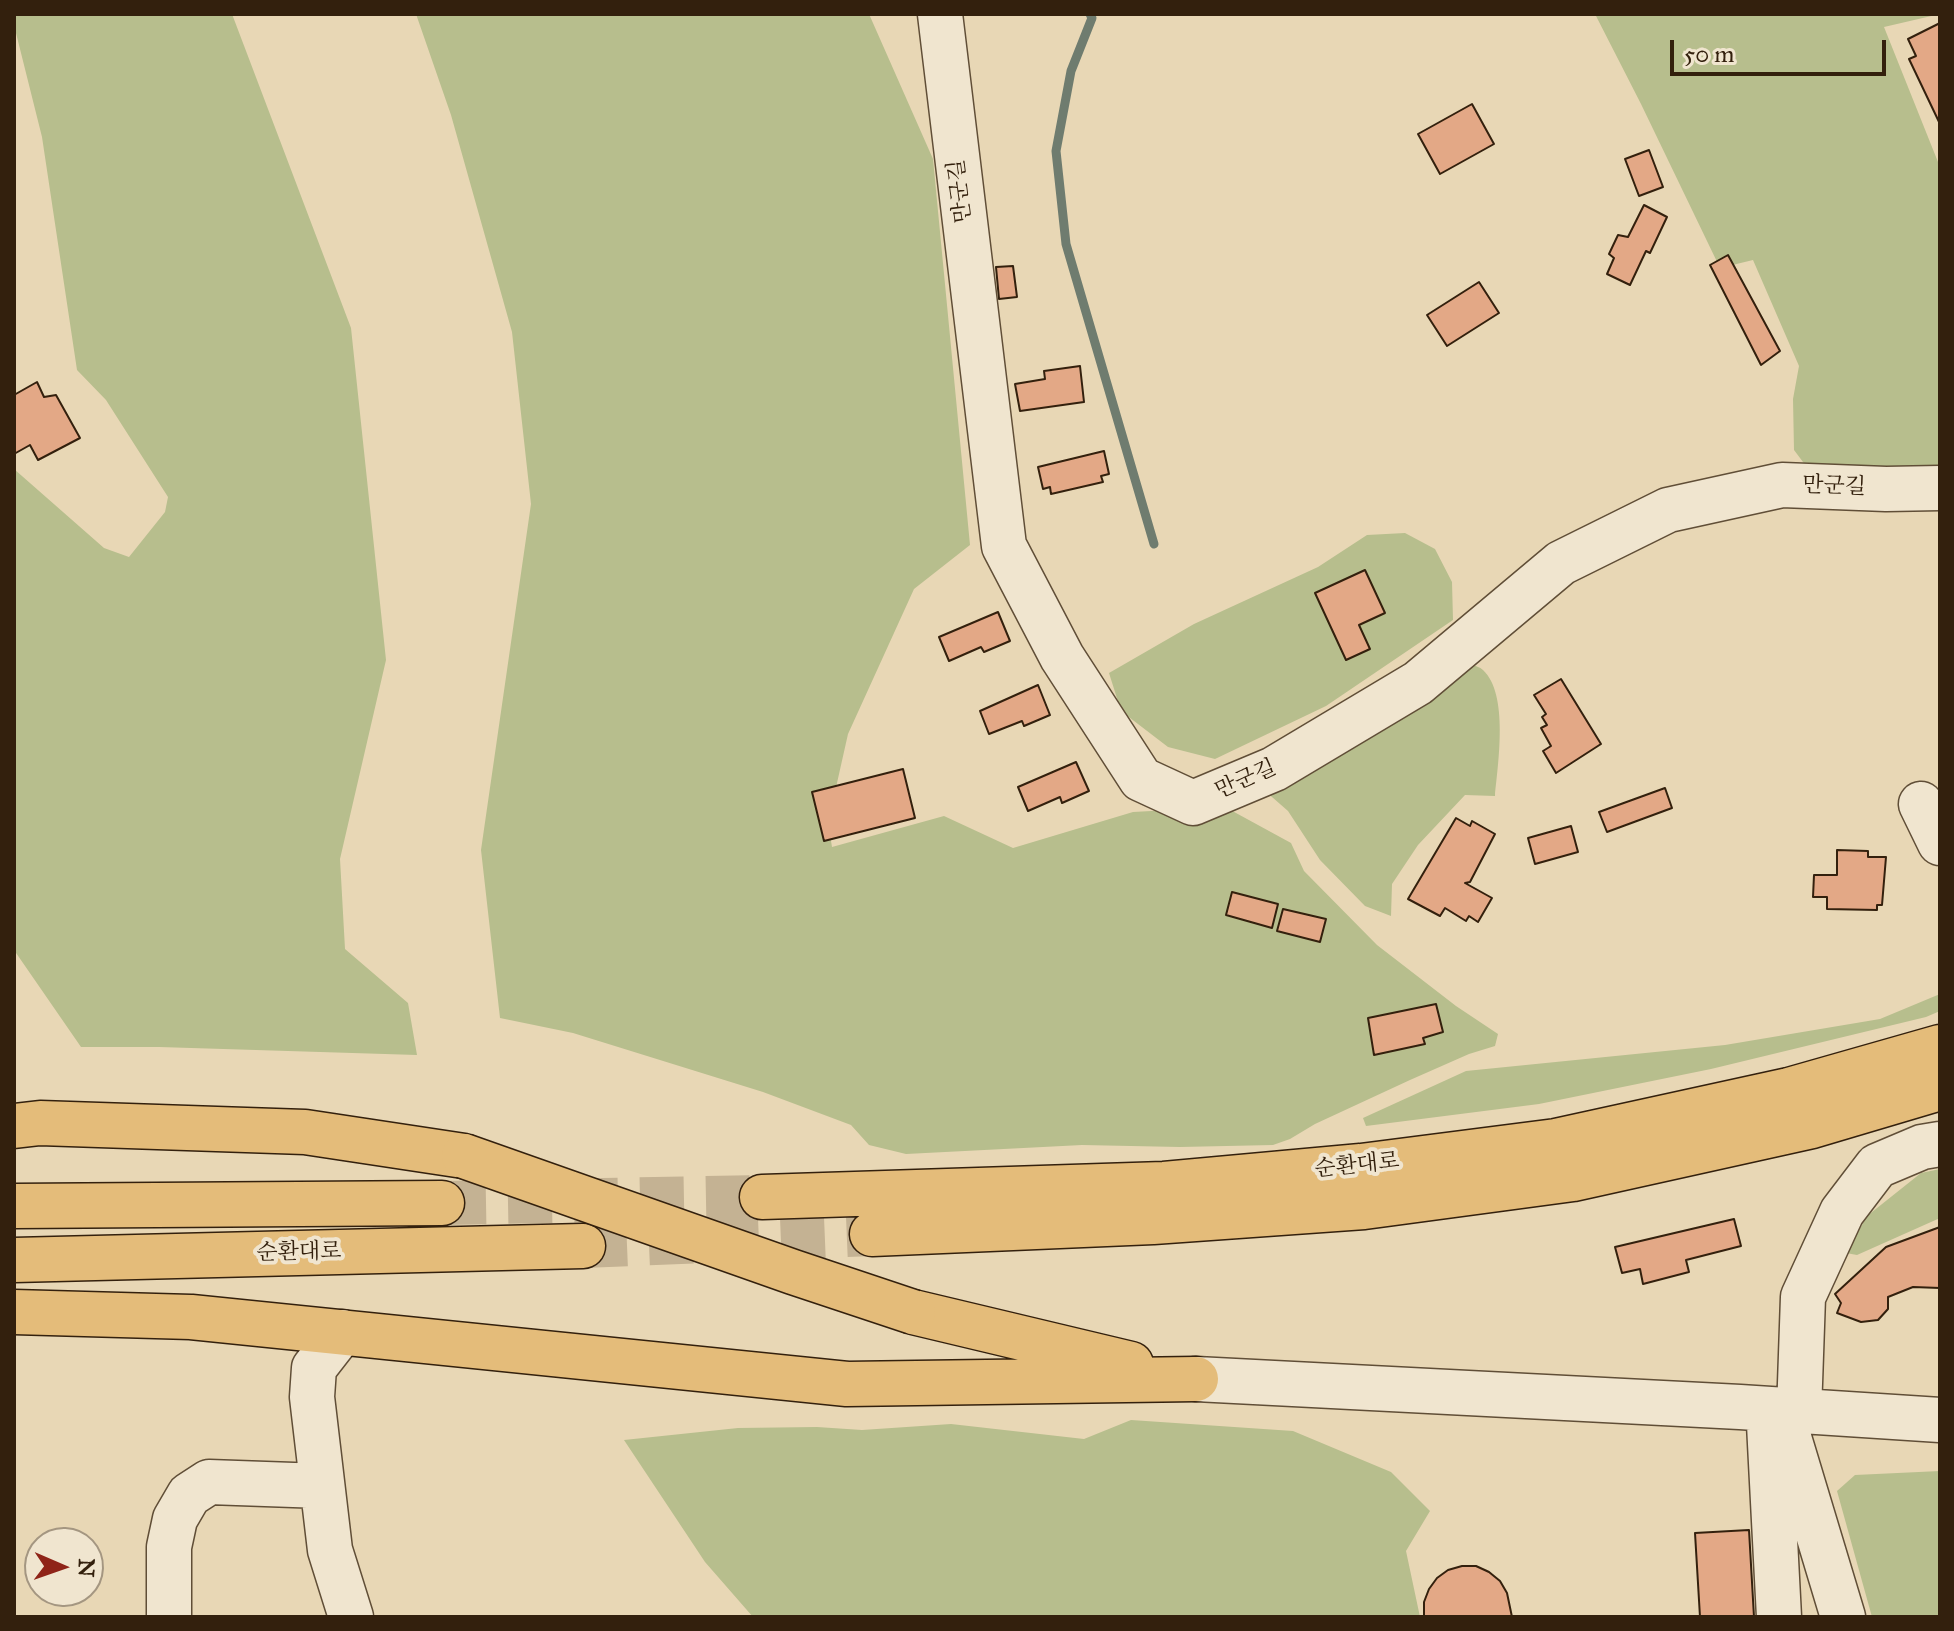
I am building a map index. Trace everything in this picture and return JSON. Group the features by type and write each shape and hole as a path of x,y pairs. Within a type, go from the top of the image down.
{"highway":[{"name":"순환대로","path":"762,1197 1164,1184 1361,1166 1556,1141 1789,1090 1940,1047"},
{"name":"순환대로","path":"872,1234 1153,1222 1364,1207 1573,1179 1812,1126 1940,1088"},
{"path":"14,1126 40,1123 305,1132 464,1156 913,1312 1196,1379"},
{"path":"14,1206 442,1203"},
{"name":"순환대로","path":"14,1260 583,1246"},
{"path":"14,1312 191,1317 847,1384 1196,1379"}],"street":[{"name":"만군길","path":"940,14 1004,546 1062,657 1141,779 1193,803 1274,769 1418,683 1561,563 1668,510 1782,485 1940,488"},
{"path":"1921,804 1940,843"},
{"path":"1779,1617 1783,1411 1803,1297 1842,1212 1877,1166 1922,1147 1940,1144"},
{"path":"342,1332 314,1368 312,1397 330,1550 351,1617"},
{"path":"1196,1379 1940,1420"},
{"path":"1783,1411 1843,1617"},
{"path":"169,1617 169,1547 175,1519 189,1495 209,1482 322,1486"}],"green space":[{"path":"14,14 232,14 351,328 386,660 340,859 345,949 408,1003 417,1055 81,1047 14,950 14,469 104,548 129,557 165,512 168,497 106,400 77,370 42,137 14,25"},
{"path":"416,14 869,14 933,159 970,545 914,589 848,734 828,823 832,847 944,816 1013,848 1133,812 1225,807 1291,843 1304,871 1377,945 1498,1034 1495,1046 1410,1080 1273,1145 1082,1145 906,1154 869,1145 851,1125 763,1092 573,1033 500,1018 481,850 531,504 512,332 451,115"},
{"path":"1595,14 1940,14 1884,27 1940,167 1940,467 1806,466 1794,450 1793,399 1799,366 1753,260 1720,268"},
{"path":"1405,533 1435,549 1452,582 1453,620 1326,706 1215,759 1168,747 1121,711 1109,673 1194,624 1318,567 1367,535"},
{"path":"1471,664 1483,670 1496,695 1500,730 1495,796 1465,795 1418,845 1392,884 1391,916 1365,906 1320,860 1288,811 1264,790"},
{"path":"1940,994 1940,1011 1926,1017 1711,1069 1539,1104 1366,1126 1363,1118 1466,1071 1725,1045 1880,1019"},
{"path":"1940,1169 1940,1218 1857,1255 1846,1253 1867,1216 1921,1173"},
{"path":"1131,1420 1293,1431 1391,1472 1430,1511 1406,1551 1420,1617 753,1617 705,1562 624,1440 738,1428 862,1430 951,1424 1084,1439"},
{"path":"1940,1471 1940,1617 1872,1617 1837,1491 1855,1475"}],"building":[{"path":"1940,23 1940,124 1909,59 1916,56 1908,39"},
{"path":"1472,104 1494,144 1440,174 1418,134"},
{"path":"1649,150 1663,187 1639,196 1625,159"},
{"path":"1644,205 1667,217 1630,285 1607,274 1614,258 1609,254 1618,235 1628,237"},
{"path":"1728,255 1780,351 1761,365 1710,265"},
{"path":"1013,266 1017,297 999,299 996,267"},
{"path":"1479,282 1499,313 1447,346 1427,315"},
{"path":"1080,366 1084,402 1020,411 1015,384 1045,379 1044,371"},
{"path":"37,382 44,397 56,395 80,438 38,460 30,445 14,454 14,395"},
{"path":"1104,451 1109,474 1101,476 1103,482 1051,494 1050,487 1043,489 1038,467"},
{"path":"1365,570 1385,613 1359,625 1370,649 1346,660 1315,593"},
{"path":"998,612 1010,641 984,652 981,647 949,661 939,637"},
{"path":"1561,679 1601,744 1556,773 1543,751 1551,746 1541,728 1547,725 1542,717 1546,714 1534,695"},
{"path":"1038,685 1050,715 1024,726 1022,721 989,734 980,711"},
{"path":"1076,762 1089,791 1062,803 1060,797 1028,811 1018,787"},
{"path":"903,769 915,818 824,841 812,792"},
{"path":"1665,788 1672,808 1607,832 1599,812"},
{"path":"1456,818 1470,826 1472,821 1495,834 1470,882 1465,883 1492,898 1478,922 1469,916 1466,921 1445,908 1440,916 1408,899"},
{"path":"1571,826 1578,852 1535,864 1528,838"},
{"path":"1837,850 1868,851 1868,857 1886,857 1882,905 1877,905 1877,910 1827,909 1827,897 1813,897 1814,875 1837,875"},
{"path":"1232,892 1278,904 1272,928 1226,915"},
{"path":"1283,909 1326,919 1320,942 1277,931"},
{"path":"1436,1004 1443,1032 1423,1038 1425,1044 1374,1055 1368,1018"},
{"path":"1734,1219 1741,1246 1686,1260 1689,1272 1643,1284 1640,1269 1622,1273 1615,1247"},
{"path":"1940,1227 1940,1288 1913,1287 1888,1297 1888,1309 1878,1320 1861,1322 1837,1313 1841,1303 1835,1294 1886,1247"},
{"path":"1749,1530 1754,1617 1700,1617 1695,1533"},
{"path":"1476,1566 1500,1581 1507,1593 1512,1617 1424,1617 1424,1602 1437,1578 1448,1570"}],"waterway":[{"path":"1090,14 1092,18 1071,71 1056,151 1066,244 1154,544"}],"tunnel":[{"path":"442,1203 762,1197"},
{"path":"583,1246 872,1234"}]}
